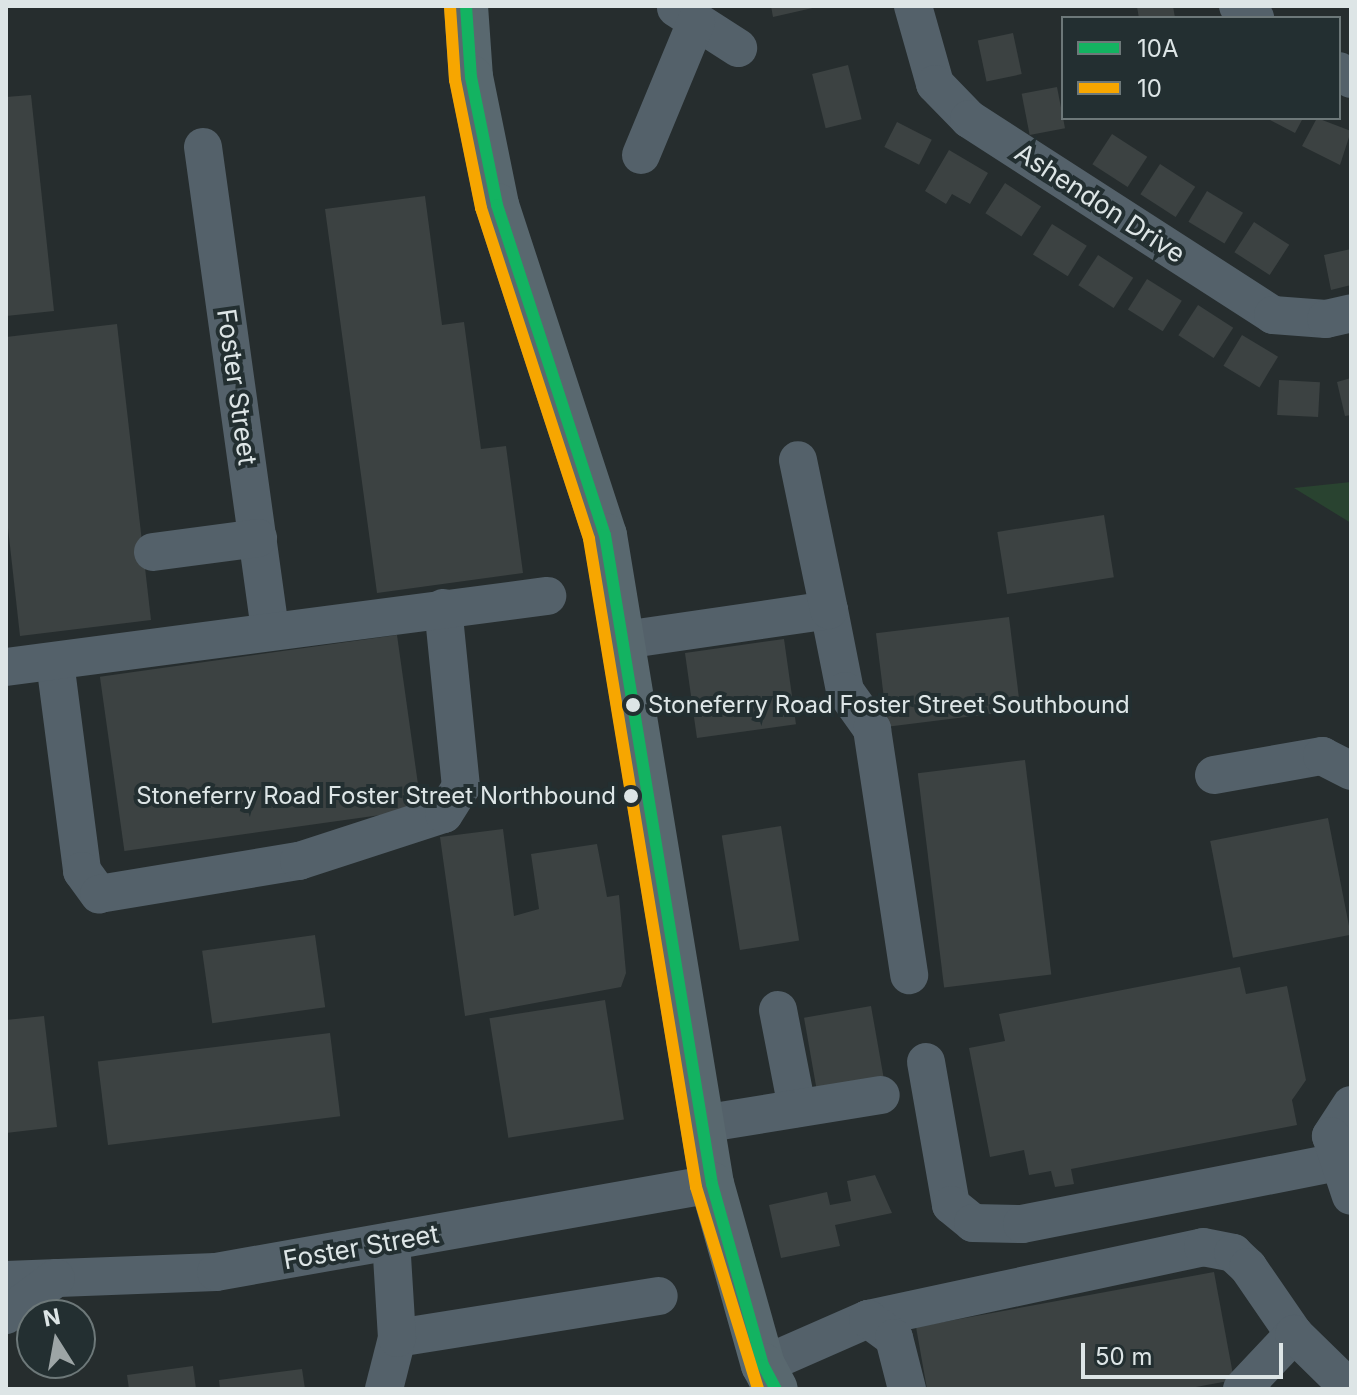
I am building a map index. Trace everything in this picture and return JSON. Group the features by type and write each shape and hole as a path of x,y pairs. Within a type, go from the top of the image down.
{"highway":[{"path":"470,7 471,77 497,205 591,486 624,640 712,1184 769,1377"}],"street":[{"name":"Ashendon Drive","path":"913,6 935,84 969,119 1273,315 1326,319 1351,313"},
{"path":"641,155 685,14 738,48"},
{"name":"Foster Street","path":"203,147 270,628"},
{"path":"798,460 845,691 872,729 909,975"},
{"path":"153,552 258,538"},
{"path":"6,667 270,628 547,596"},
{"path":"55,662 82,871 99,894 299,861 444,814 461,787 443,608"},
{"path":"624,640 829,610"},
{"path":"1214,775 1322,756 1351,771"},
{"path":"778,1010 797,1108"},
{"path":"926,1062 951,1205 973,1223 1037,1222 1344,1179 1331,1136 1351,1105"},
{"path":"702,1124 881,1095"},
{"name":"Foster Street","path":"6,1280 216,1272 712,1184"},
{"path":"384,1389 397,1338 391,1241"},
{"path":"769,1377 868,1319 1203,1247 1233,1253 1248,1267 1294,1334 1346,1384"},
{"path":"6,1315 56,1278"},
{"path":"397,1338 659,1296"},
{"path":"868,1319 894,1338 907,1389"},
{"path":"1242,1389 1294,1334"}],"green space":[{"path":"1351,482 1351,523 1294,488"}],"building":[{"path":"771,6 816,6 817,7 773,17"},
{"path":"1173,6 1175,16 1139,16 1137,7"},
{"path":"1013,33 1022,74 987,82 978,40"},
{"path":"848,65 862,119 826,128 812,74"},
{"path":"1057,87 1065,128 1030,135 1022,94"},
{"path":"31,95 54,311 6,316 6,97"},
{"path":"1270,120 1302,120 1295,133"},
{"path":"1316,120 1351,131 1340,165 1302,146"},
{"path":"897,122 932,140 919,165 884,147"},
{"path":"1112,134 1147,157 1128,187 1092,164"},
{"path":"949,150 988,173 970,204 952,194 946,204 925,191"},
{"path":"1160,164 1195,187 1176,217 1140,194"},
{"path":"1005,183 1041,206 1021,237 985,213"},
{"path":"1207,191 1243,213 1224,243 1188,222"},
{"path":"425,196 442,325 464,322 481,449 506,446 523,573 377,593 325,209"},
{"path":"1254,222 1289,245 1270,275 1234,252"},
{"path":"1052,224 1087,246 1068,276 1033,255"},
{"path":"1351,249 1351,285 1331,290 1324,255"},
{"path":"1098,255 1133,278 1114,308 1078,285"},
{"path":"1147,279 1182,301 1163,331 1128,310"},
{"path":"1198,305 1233,328 1214,358 1178,335"},
{"path":"117,324 151,620 20,636 6,510 6,337"},
{"path":"1242,335 1278,357 1259,387 1223,366"},
{"path":"1351,378 1351,415 1345,416 1337,382"},
{"path":"1279,380 1320,382 1318,417 1277,415"},
{"path":"1104,515 1114,577 1007,594 997,532"},
{"path":"1009,617 1020,710 887,727 876,633"},
{"path":"397,635 421,809 124,851 100,677"},
{"path":"784,639 796,724 697,738 685,653"},
{"path":"1025,760 1051,974 944,988 918,773"},
{"path":"1328,818 1351,935 1233,958 1210,841"},
{"path":"781,826 799,941 740,950 722,835"},
{"path":"503,829 514,916 539,909 531,854 597,844 607,897 619,895 626,973 621,987 465,1016 440,837"},
{"path":"315,935 325,1007 212,1023 202,951"},
{"path":"1240,967 1246,994 1287,986 1306,1080 1292,1100 1297,1125 1071,1169 1074,1184 1055,1187 1051,1171 1029,1175 1024,1150 990,1157 969,1048 1005,1041 999,1014"},
{"path":"605,1000 624,1120 508,1138 489,1018"},
{"path":"871,1006 884,1081 817,1093 804,1018"},
{"path":"44,1016 57,1127 6,1133 6,1020"},
{"path":"330,1033 340,1116 108,1145 98,1062"},
{"path":"875,1175 892,1213 835,1225 840,1246 781,1258 769,1205 827,1192 830,1205 851,1201 847,1181"},
{"path":"1214,1272 1234,1380 1185,1389 927,1389 916,1327"},
{"path":"193,1366 196,1389 129,1389 127,1375"},
{"path":"302,1369 305,1389 220,1389 219,1380"}],"transit line":[{"name":"10A","path":"466,6 471,77 497,205 605,535 712,1184 763,1365 776,1389"},
{"name":"10","path":"450,7 455,80 481,208 589,539 696,1187 758,1389"}],"place":[{"name":"Stoneferry Road Foster Street Southbound","path":"633,705"},
{"name":"Stoneferry Road Foster Street Northbound","path":"631,796"}]}
